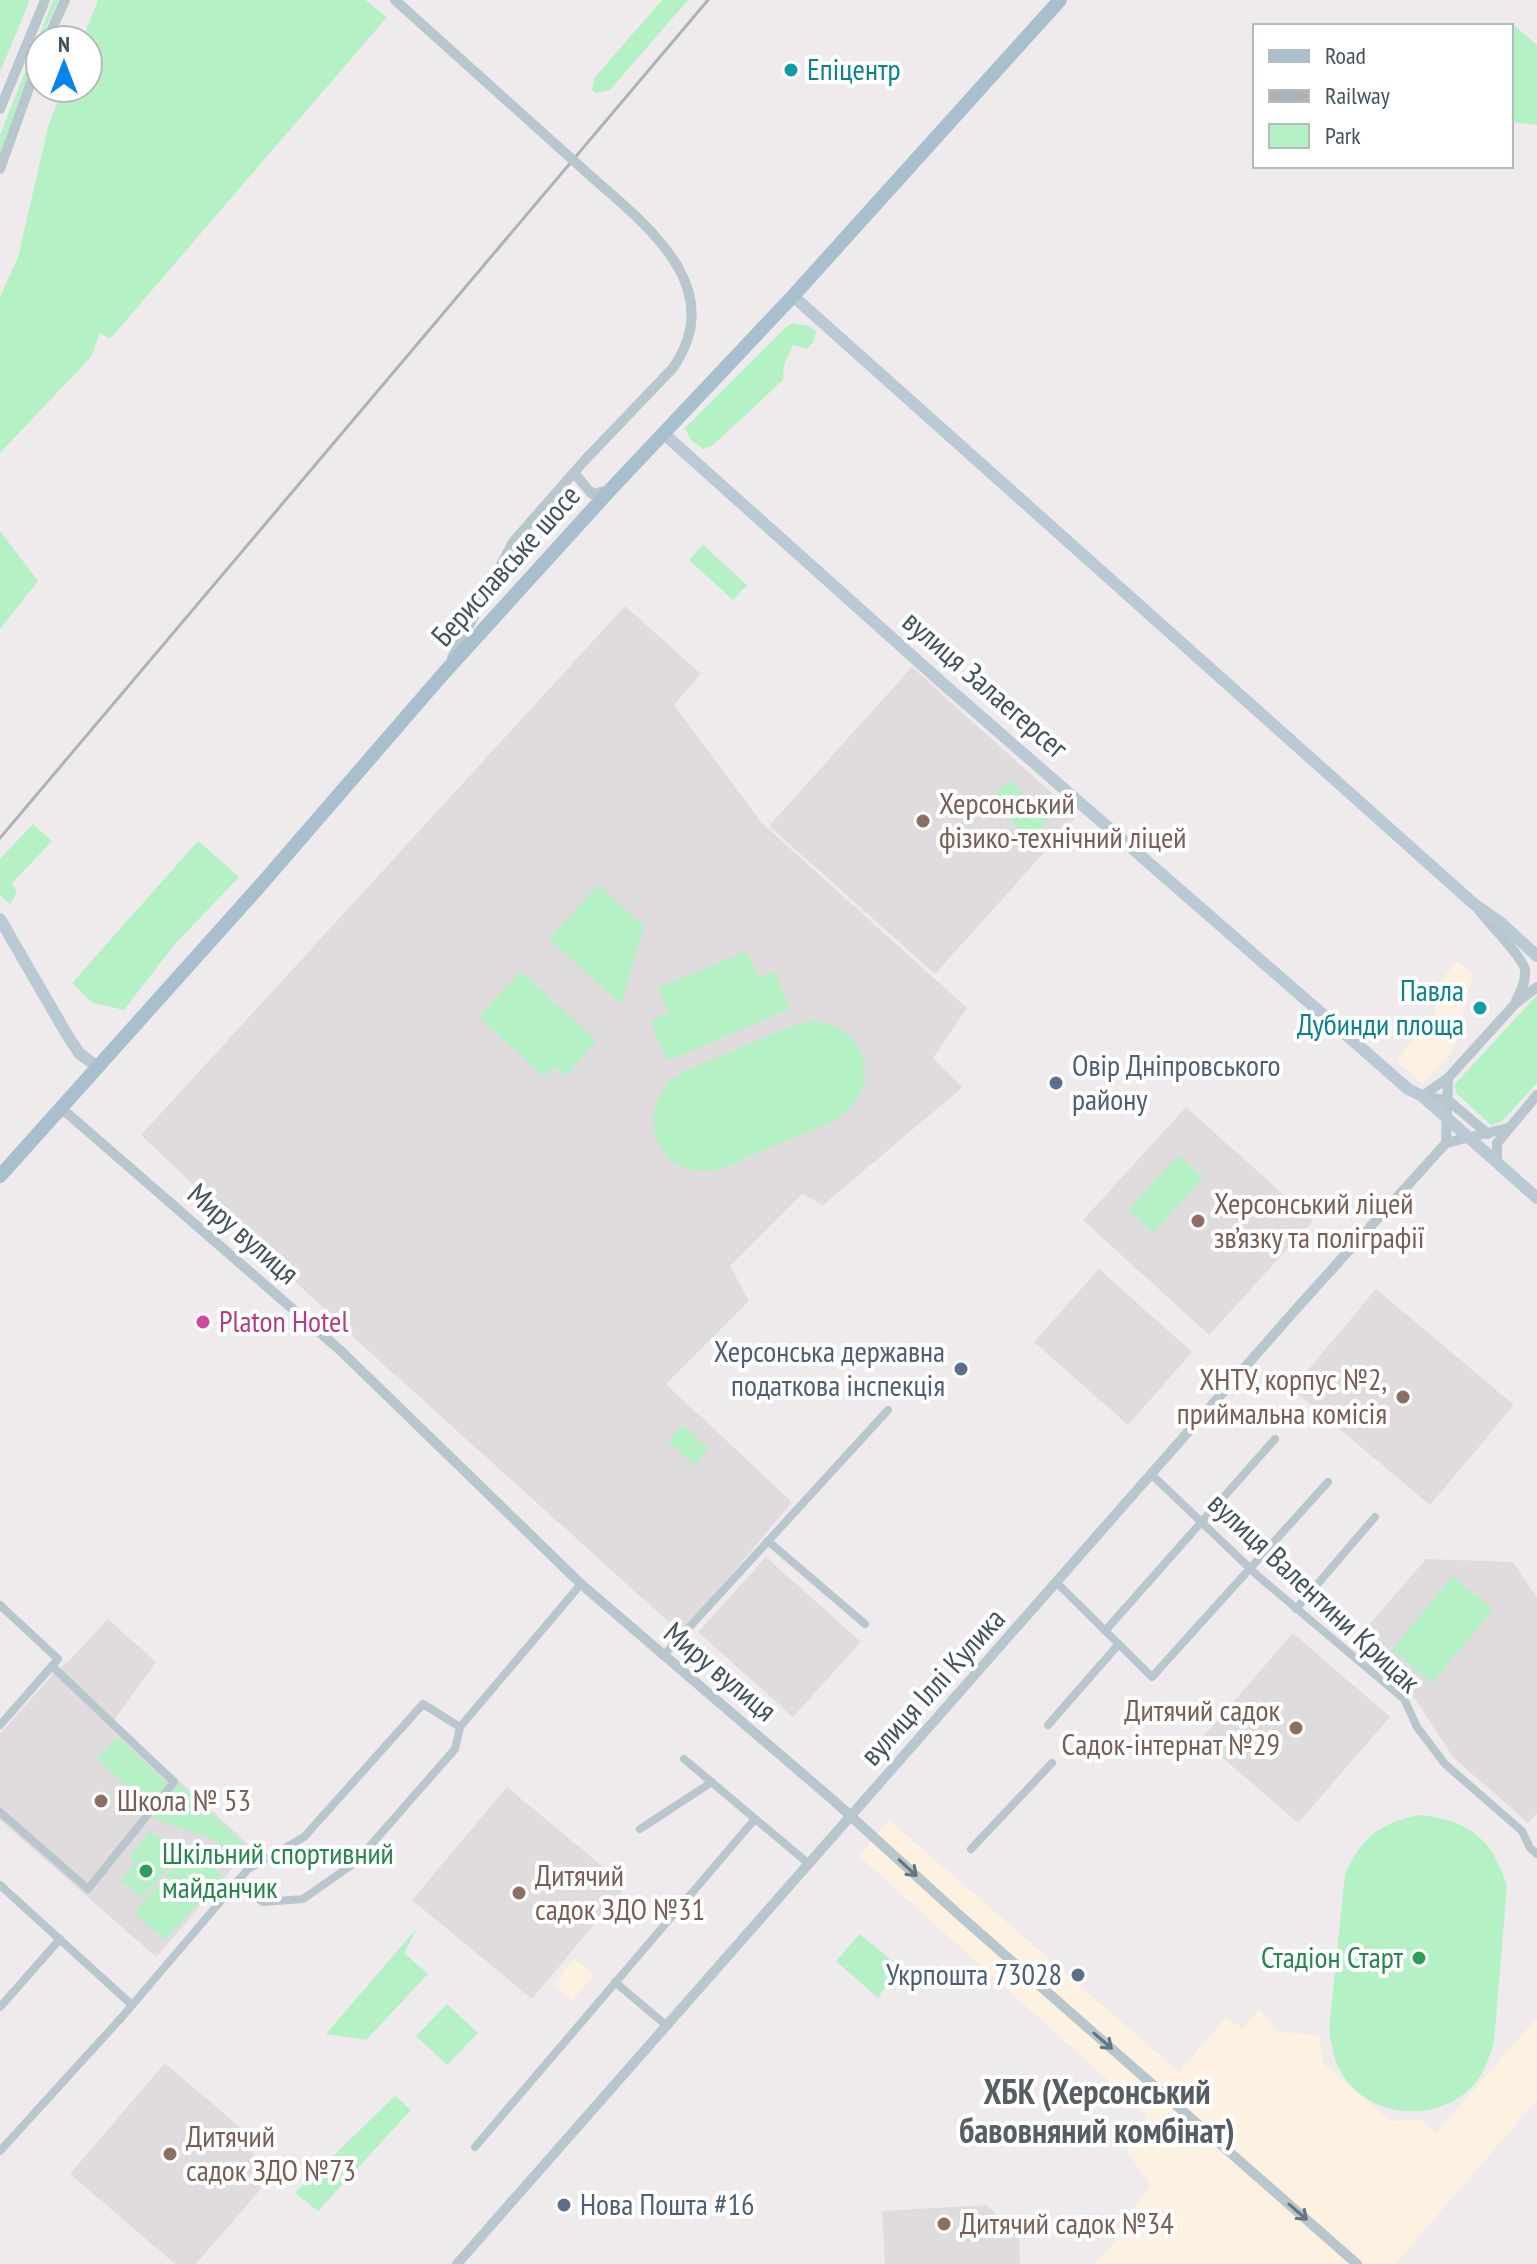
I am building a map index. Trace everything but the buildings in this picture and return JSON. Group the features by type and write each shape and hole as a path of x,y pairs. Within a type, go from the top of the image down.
{"main road":[{"name":"Бериславське шосе","path":"0,1176 258,888 443,674 611,489 793,296 1060,0"},
{"path":"793,296 1474,904 1501,923 1537,956"},
{"name":"вулиця Залаегерсег","path":"663,433 939,680 1497,1163"},
{"path":"0,919 79,1053 96,1066"},
{"path":"1497,1163 1537,1198"}],"street":[{"path":"0,109 45,0"},
{"path":"54,24 65,0"},
{"path":"395,0 632,212 670,255 683,276 693,309 689,338 682,355 513,542 443,674"},
{"path":"0,169 24,102"},
{"path":"574,473 592,494 611,489"},
{"path":"1474,904 1492,929 1522,958 1526,970 1524,986 1515,1004"},
{"path":"1422,1096 1448,1078 1515,1004 1537,987"},
{"path":"1448,1078 1446,1143 1508,1128"},
{"path":"1497,1163 1497,1143 1537,1095"},
{"path":"1422,1096 1449,1101 1488,1134"},
{"name":"Миру вулиця","path":"60,1107 341,1351 581,1584 850,1816 1357,2264"},
{"name":"вулиця Іллі Кулика","path":"457,2264 1446,1143"},
{"path":"663,1656 888,1410"},
{"path":"1105,1631 1275,1439"},
{"name":"вулиця Валентини Крицак","path":"1152,1475 1249,1569 1404,1699 1417,1727 1445,1764 1522,1831 1530,1848 1537,1854"},
{"path":"1057,1583 1152,1677 1328,1482"},
{"path":"1296,1609 1375,1517"},
{"path":"768,1541 865,1624"},
{"path":"236,1884 263,1902 303,1899 356,1862 455,1749 460,1727 581,1584"},
{"path":"0,1605 174,1782 88,1889 0,1812"},
{"path":"1048,1725 1118,1645"},
{"path":"0,1725 55,1662"},
{"path":"0,2151 132,2005 248,1869 304,1837 423,1704 460,1727"},
{"path":"684,1759 809,1864"},
{"path":"971,1849 1052,1763"},
{"path":"640,1829 712,1782"},
{"path":"475,2147 755,1819"},
{"path":"0,1885 132,2005"},
{"path":"0,2007 60,1939"},
{"path":"615,1982 667,2026"}],"shaded area":[{"path":"625,606 701,674 674,705 761,822 967,1008 933,1058 963,1087 823,1205 802,1194 730,1266 749,1301 666,1384 792,1502 682,1634 362,1345 141,1135"},
{"name":"Херсонський фізико-технічний ліцей","path":"912,667 1077,816 935,974 769,826"},
{"path":"1457,961 1473,974 1453,1051 1423,1083 1396,1061 1434,1014 1441,980"},
{"name":"Херсонський ліцей зв’язку та поліграфії","path":"1186,1107 1313,1221 1209,1335 1083,1220"},
{"path":"1099,1269 1192,1352 1128,1425 1034,1342"},
{"name":"ХНТУ, корпус №2, приймальна комісія","path":"1376,1289 1514,1405 1430,1505 1292,1389"},
{"path":"766,1557 861,1642 793,1717 698,1632"},
{"path":"1426,1559 1513,1562 1537,1598 1537,1813 1528,1823 1453,1757 1410,1691 1353,1643"},
{"name":"Школа № 53","path":"108,1619 156,1662 114,1720 251,1847 156,1957 0,1820 0,1734"},
{"name":"Дитячий садок Садок-інтернат №29","path":"1293,1633 1390,1717 1298,1823 1201,1739"},
{"name":"Дитячий садок ЗДО №31","path":"507,1787 626,1886 532,1999 412,1900"},
{"path":"889,1820 1179,2072 1226,2017 1243,2029 1259,2009 1279,2032 1319,2035 1324,2064 1390,2121 1420,2119 1436,2133 1537,2018 1537,2100 1395,2264 1094,2264 1131,2225 1132,2210 1151,2186 1127,2152 1148,2116 859,1856"},
{"path":"574,1959 594,1975 572,2001 553,1985"},
{"name":"Дитячий садок ЗДО №73","path":"165,2063 249,2135 261,2189 196,2264 175,2264 70,2174"},
{"name":"Дитячий садок №34","path":"987,2205 1019,2236 1020,2264 885,2264 882,2211"}],"green space":[{"path":"0,0 30,0 0,72"},
{"path":"53,0 59,0 48,24 44,24"},
{"path":"98,0 365,0 387,17 110,339 100,333 91,357 0,453 0,297 18,257 48,127 57,104 104,104 104,24 88,24"},
{"path":"662,0 688,0 610,90 596,93 592,90 595,77"},
{"path":"1515,26 1537,45 1537,125 1513,122"},
{"path":"24,74 24,86 0,154 0,135"},
{"path":"793,323 809,326 816,331 814,341 807,349 793,345 784,365 783,380 712,446 703,449 690,439 685,428"},
{"path":"0,531 38,581 0,629"},
{"path":"703,545 747,585 733,600 689,560"},
{"path":"1009,780 1050,818 1031,839 989,801"},
{"path":"33,824 52,841 12,883 17,893 10,904 0,895 0,859"},
{"path":"198,841 239,877 174,945 124,1010 93,1003 72,983"},
{"path":"598,885 644,926 621,1004 549,939"},
{"path":"747,951 758,977 774,971 790,1009 667,1061 650,1021 669,1013 658,988"},
{"path":"521,971 597,1041 565,1076 554,1067 544,1077 479,1017"},
{"path":"1537,995 1537,1083 1501,1122 1491,1125 1457,1094 1454,1085"},
{"path":"809,1021 829,1024 846,1032 857,1045 864,1060 865,1076 861,1092 851,1107 835,1120 720,1169 687,1169 672,1161 661,1148 655,1133 654,1116 658,1099 668,1084 683,1072"},
{"path":"1178,1155 1203,1178 1153,1233 1128,1210"},
{"path":"683,1425 709,1449 694,1465 668,1441"},
{"path":"1453,1576 1493,1610 1432,1683 1392,1649"},
{"path":"117,1737 167,1783 143,1817 134,1806 139,1796 97,1759"},
{"path":"179,1783 248,1847 238,1858 212,1839 152,1818"},
{"name":"Стадіон Старт","path":"1418,1815 1451,1821 1476,1834 1494,1855 1507,1886 1494,2042 1486,2066 1473,2086 1459,2098 1442,2106 1406,2111 1388,2108 1356,2091 1338,2066 1329,2030 1345,1874 1358,1850 1373,1834"},
{"name":"Шкільний спортивний майданчик","path":"150,1831 179,1855 142,1898 120,1880 135,1863 129,1857"},
{"path":"191,1848 223,1876 165,1940 134,1913"},
{"path":"418,1927 404,1953 428,1974 366,2040 326,2034"},
{"path":"860,1934 898,1966 878,1998 836,1961"},
{"path":"447,2004 478,2033 447,2065 416,2036"},
{"path":"395,2096 411,2110 318,2211 295,2193"}],"railway":[{"path":"0,838 708,0"}],"place":[{"name":"Епіцентр","path":"791,70"},
{"name":"Херсонський фізико-технічний ліцей","path":"923,821"},
{"name":"Павла Дубинди площа","path":"1480,1008"},
{"name":"Овір Дніпровського району","path":"1056,1083"},
{"name":"Херсонський ліцей зв’язку та поліграфії","path":"1198,1221"},
{"name":"Platon Hotel","path":"203,1322"},
{"name":"Херсонська державна податкова інспекція","path":"961,1369"},
{"name":"ХНТУ, корпус №2, приймальна комісія","path":"1403,1397"},
{"name":"Дитячий садок Садок-інтернат №29","path":"1296,1728"},
{"name":"Школа № 53","path":"101,1801"},
{"name":"Шкільний спортивний майданчик","path":"146,1871"},
{"name":"Дитячий садок ЗДО №31","path":"519,1893"},
{"name":"Стадіон Старт","path":"1419,1958"},
{"name":"Укрпошта 73028","path":"1078,1975"},
{"name":"Дитячий садок ЗДО №73","path":"170,2154"},
{"name":"Нова Пошта #16","path":"564,2205"},
{"name":"Дитячий садок №34","path":"944,2224"}],"district":[{"name":"ХБК (Херсонський бавовняний комбінат)","path":"1097,2112"}]}
